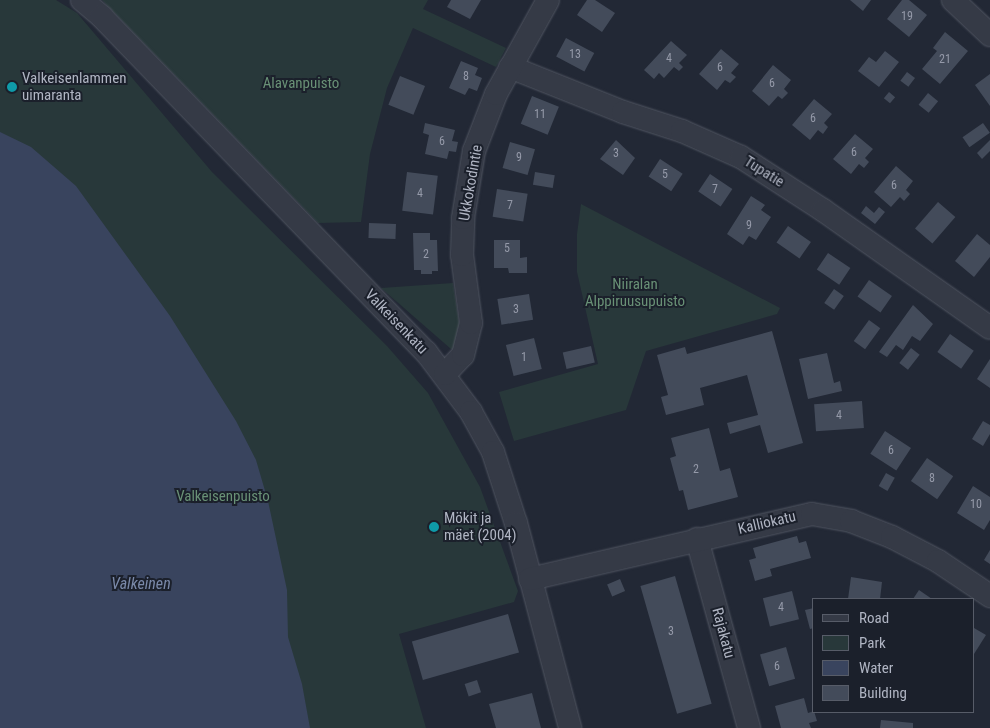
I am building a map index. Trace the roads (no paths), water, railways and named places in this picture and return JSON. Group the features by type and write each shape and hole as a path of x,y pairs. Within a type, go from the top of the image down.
{"street":[{"name":"Valkeisenkatu","path":"82,0 130,45 444,374 493,452 516,523 570,728"},
{"name":"Ukkokodintie","path":"444,374 463,355 471,323 462,255 463,218 474,151 484,120 510,67 548,0"},
{"path":"953,0 990,35"},
{"name":"Tupatie","path":"510,67 623,112 682,131 741,157 823,210 990,328"},
{"name":"Kalliokatu","path":"530,579 803,515 838,517 865,525 932,558 990,596"},
{"name":"Rajakatu","path":"697,539 749,728"}],"water":[{"name":"Valkeinen","path":"0,132 31,147 76,186 170,316 236,421 256,460 268,501 287,590 288,637 302,684 310,728 0,728"}],"place":[{"name":"Valkeisenlammen uimaranta","path":"12,87"},
{"name":"Mökit ja mäet (2004)","path":"434,527"}],"park label":[{"name":"Alavanpuisto","path":"301,84"},
{"name":"Niiralan Alppiruusupuisto","path":"635,292"},
{"name":"Valkeisenpuisto","path":"223,497"}]}
